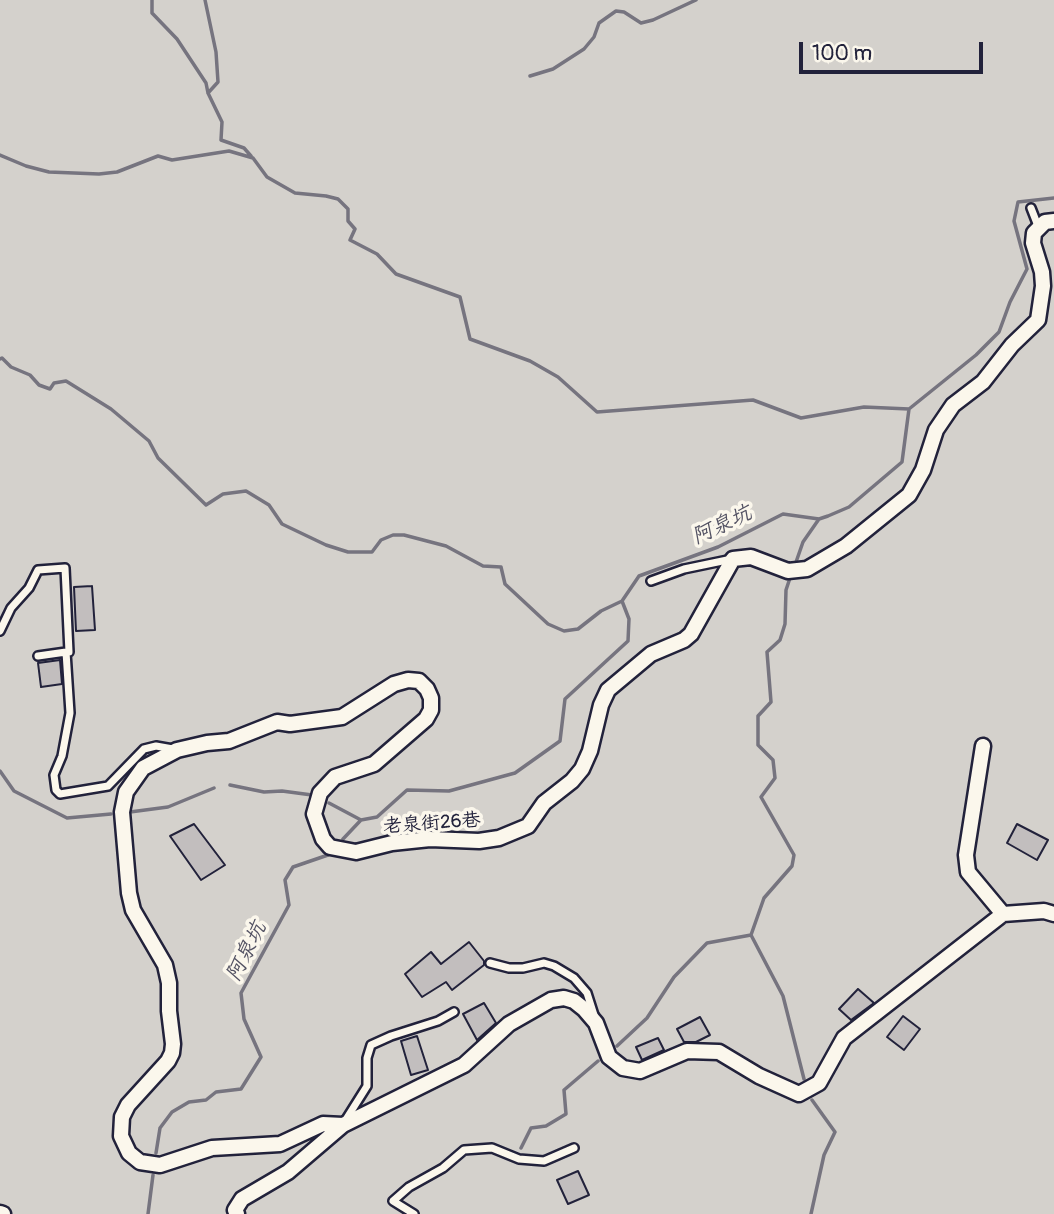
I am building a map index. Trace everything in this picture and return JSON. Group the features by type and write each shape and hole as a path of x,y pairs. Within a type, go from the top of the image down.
{"street":[{"path":"733,559 751,557 788,571 807,569 846,546 909,495 923,470 936,430 953,405 983,382 1012,345 1038,320 1043,286 1042,272 1033,243 1034,233 1038,226 1054,221"},
{"name":"老泉街26巷","path":"343,1125 323,1124 280,1144 212,1148 160,1165 140,1162 129,1153 121,1136 122,1117 128,1105 167,1061 173,1044 169,983 165,965 133,910 129,893 122,812 126,792 144,768 177,750 229,741 277,722 290,724 342,717 394,684 408,680 419,681 431,698 431,710 426,719 374,764 335,777 320,793 314,814 323,839 330,847 356,852 430,839 479,841 499,838 527,826 544,803 572,781 582,769 590,751 601,705 608,690 651,654 684,640 691,634 733,559"},
{"path":"983,746 966,855 968,872 1003,914 1054,914"},
{"name":"老泉街26巷","path":"237,1214 235,1210 242,1199 288,1172 343,1125 464,1065 509,1024 551,1000 564,998 574,1001 596,1023 609,1057 623,1068 640,1071 687,1051 719,1052 759,1076 799,1094 819,1083 845,1038 1003,914"}],"lane":[{"path":"1031,208 1038,226"},
{"path":"651,581 684,569 733,559"},
{"path":"0,631 11,608 29,588 38,570 65,568 69,652 38,656"},
{"path":"66,652 70,713 62,756 54,775 56,789 60,794 107,786 145,749 156,746 177,750"},
{"path":"489,963 509,968 544,963 554,966 574,978 587,993 596,1023"},
{"path":"343,1125 366,1086 367,1058 371,1045 383,1038 438,1021 454,1012"},
{"path":"414,1214 393,1201 409,1187 443,1168 464,1150 492,1148 519,1159 544,1161 574,1148"}],"shaded area":[{"path":"0,0 1054,0 1054,1214 0,1214"}],"building":[{"path":"92,586 95,630 76,631 74,587"},
{"path":"60,660 62,684 41,687 38,663"},
{"path":"194,824 225,865 201,880 170,836"},
{"path":"1017,824 1048,840 1037,860 1007,843"},
{"path":"469,942 484,961 484,965 452,990 446,982 422,997 405,974 431,952 441,964"},
{"path":"858,989 874,1003 851,1020 839,1009"},
{"path":"484,1003 496,1023 477,1040 463,1014"},
{"path":"903,1016 920,1029 904,1050 887,1037"},
{"path":"700,1017 710,1035 696,1042 684,1042 677,1029"},
{"path":"417,1036 428,1070 411,1075 401,1041"},
{"path":"658,1038 664,1050 642,1060 636,1047"},
{"path":"578,1171 589,1195 568,1204 557,1180"}],"waterway":[{"path":"152,0 152,13 177,39 206,83 222,122 221,140 244,148 251,156"},
{"path":"205,0 216,52 218,82 208,93"},
{"path":"530,76 553,69 584,49 594,37 599,23 616,11 624,12 641,23 696,0"},
{"path":"0,155 49,172 99,174 117,172 158,156 172,160 229,151 253,158 267,177 295,193 338,199 348,209 348,221 355,229 350,240 377,254 396,274 460,297 470,339 530,361 558,377 597,412 753,400 801,418 864,407 909,409"},
{"name":"阿泉坑","path":"343,839 361,820 377,817 407,790 449,791 515,773 560,741 565,699 628,641 629,619 622,601 639,576 718,547 783,514 819,519 849,507 902,462 909,409 976,355 999,332 1010,302 1027,269 1014,221 1018,202 1054,198"},
{"path":"0,359 30,375 39,385 50,389 54,383 66,381 111,409 149,441 158,458 206,505 223,494 246,491 269,505 282,524 326,545 348,552 372,552 381,540 393,535 404,535 446,546 483,566 501,567 505,584 548,624 564,631 578,629 601,611 622,601"},
{"path":"795,565 803,542 819,519"},
{"path":"790,578 786,590 785,624 780,640 767,652 771,702 758,716 758,745 773,760 775,778 761,797 794,855 792,866 764,898 751,935 783,996 804,1079"},
{"path":"0,771 14,791 67,818 111,814"},
{"path":"230,785 264,792 282,791 312,795"},
{"path":"130,812 168,807 214,788"},
{"path":"329,803 361,820"},
{"name":"阿泉坑","path":"156,1153 160,1128 172,1112 189,1102 206,1100 216,1092 241,1089 261,1057 244,1019 241,993 289,905 285,880 293,867 328,855"},
{"path":"617,1046 647,1018 674,977 707,943 751,935"},
{"path":"521,1148 531,1128 546,1126 566,1114 564,1090 598,1061"},
{"path":"811,1214 824,1155 835,1132 812,1100"},
{"name":"阿泉坑","path":"148,1214 153,1175"}]}
